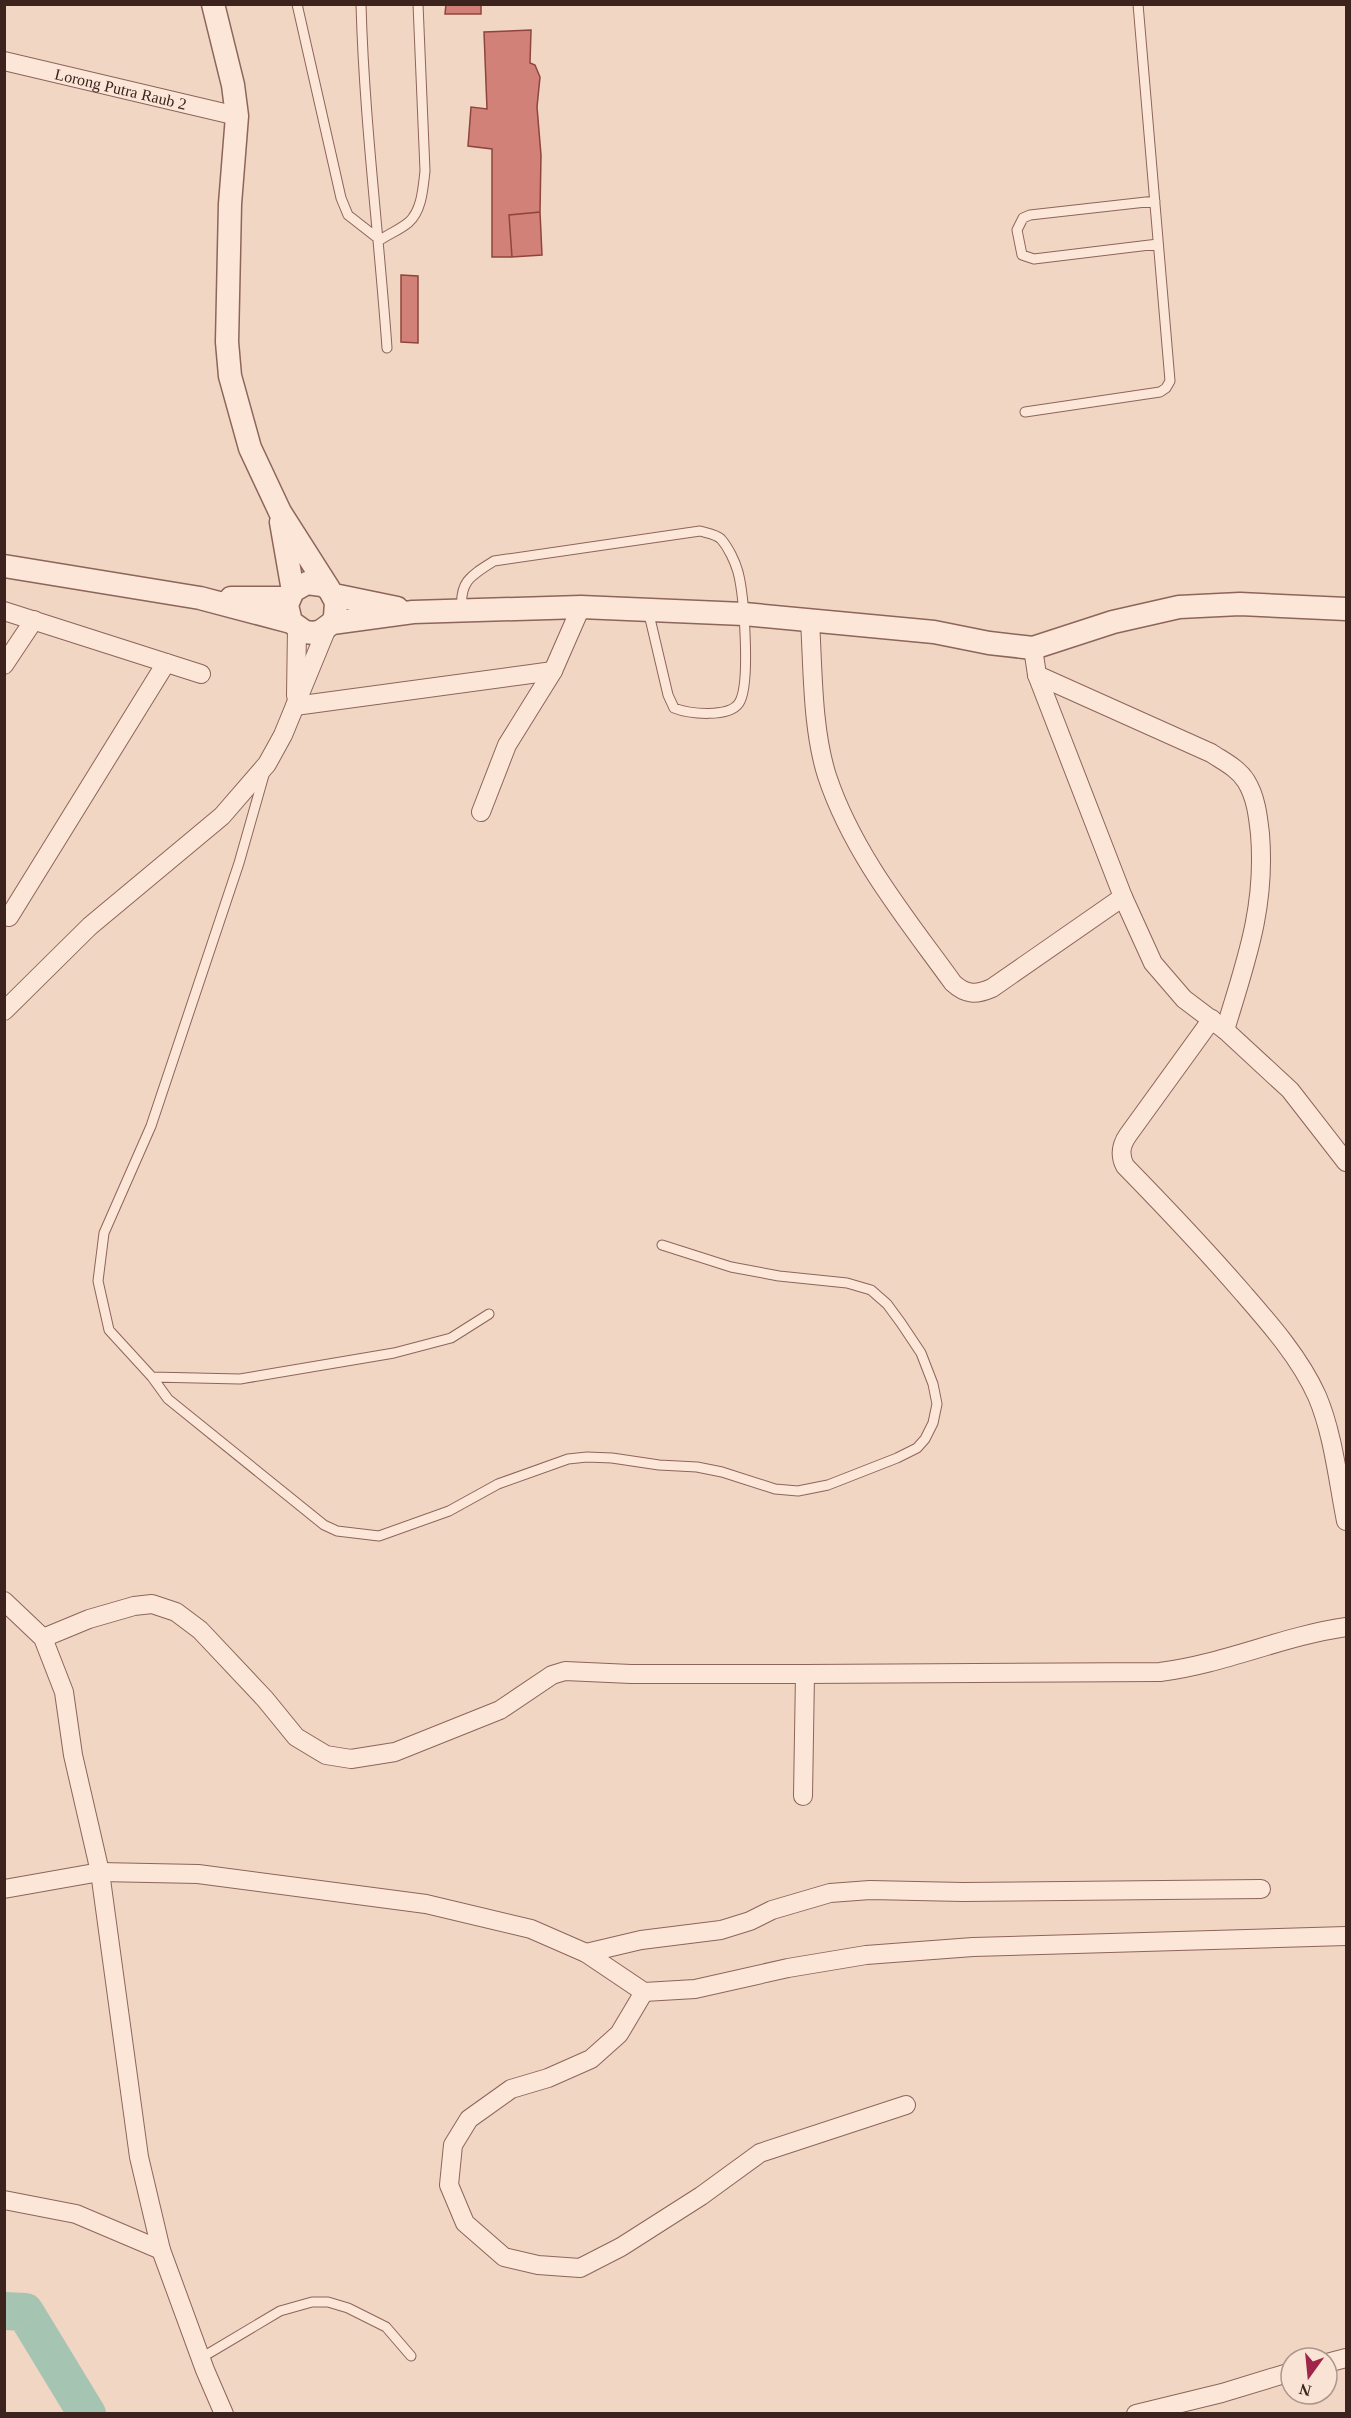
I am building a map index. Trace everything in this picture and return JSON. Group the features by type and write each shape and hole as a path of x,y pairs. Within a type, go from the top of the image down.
{"street":[{"path":"4,1011 90,926 222,816 267,764 283,735 337,610 331,592 280,512 250,448 230,376 227,342 231,204 237,116 233,85 213,4"},
{"name":"Lorong Putra Raub 2","path":"4,61 237,116"},
{"path":"280,512 291,595 288,614 294,625 296,706"},
{"path":"4,566 200,598 314,633 329,626 413,612 581,607 744,614 934,632 989,643 1033,648 1113,622 1179,608 1240,604 1347,609"},
{"path":"200,598 291,595 307,583 322,585 331,592 413,612"},
{"path":"482,812 507,745 553,671 581,607"},
{"path":"4,611 201,674"},
{"path":"4,665 34,620"},
{"path":"810,621 818,731 826,774 849,829 890,895 953,983 961,990 975,994 992,988 1123,897"},
{"path":"1033,648 1037,675 1123,897 1153,963 1184,999 1219,1025 1290,1090 1347,1162"},
{"path":"7,917 166,663"},
{"path":"296,706 553,671"},
{"path":"1037,675 1211,753 1233,768 1245,780 1254,796 1262,858 1255,930 1219,1025 1128,1135 1123,1143 1121,1159 1260,1312 1294,1357 1321,1407 1347,1521"},
{"path":"4,1601 43,1638 63,1692 73,1755 100,1872 139,2157 161,2250 224,2414"},
{"path":"43,1638 89,1618 134,1606 152,1604 176,1612 200,1630 265,1699 296,1737 326,1755 351,1760 395,1752 476,1720 500,1710 552,1675 566,1671 631,1674 1160,1672 1188,1668 1314,1632 1347,1627"},
{"path":"803,1796 805,1674"},
{"path":"4,1889 100,1872 198,1874 426,1904 531,1929 586,1953 644,1992 695,1989 788,1968 866,1955 973,1947 1347,1936"},
{"path":"586,1953 641,1940 721,1930 750,1921 772,1910 830,1893 870,1890 963,1892 1261,1889"},
{"path":"644,1992 619,2034 591,2059 548,2078 510,2089 469,2119 453,2145 449,2185 465,2223 504,2257 538,2265 580,2268 631,2241 701,2196 759,2153 906,2105"},
{"path":"4,2200 76,2214 161,2250"},
{"path":"1136,2414 1212,2396 1279,2376"}],"lane":[{"path":"297,4 341,198 348,215 380,240"},
{"path":"361,4 363,66 380,240 387,348"},
{"path":"380,240 410,222 417,211 422,195 425,171 418,4"},
{"path":"1025,412 1160,392 1170,381 1138,4"},
{"path":"1155,201 1030,215 1023,218 1017,230 1022,255 1034,259 1158,244"},
{"path":"462,611 462,589 474,574 494,561 700,531 715,535 729,552 738,570 744,614 744,692 738,705 727,712 686,713 674,708 668,695 648,610"},
{"path":"267,764 239,863 151,1126 104,1233 98,1281 109,1330 152,1377 168,1399 324,1525 337,1531 380,1536 449,1511 498,1484 568,1459 612,1458 659,1465 697,1467 722,1472 775,1490 798,1491 828,1485 897,1458 917,1448 925,1439 933,1423 937,1404 933,1384 921,1353 887,1304 871,1290 847,1283 779,1276 731,1267 662,1245"},
{"path":"152,1377 240,1379 394,1353 451,1338 489,1314"},
{"path":"201,2358 280,2311 312,2302 328,2302 348,2308 386,2327 411,2356"}],"building":[{"path":"446,4 481,4 481,14 445,14"},
{"path":"531,30 530,63 535,65 540,77 537,107 541,155 540,212 509,215 512,257 492,257 492,149 468,146 471,107 487,109 484,32"},
{"path":"540,212 542,255 512,257 509,215"},
{"path":"401,275 418,276 418,343 401,342"}],"waterway":[{"path":"4,2311 25,2312 87,2414"}]}
